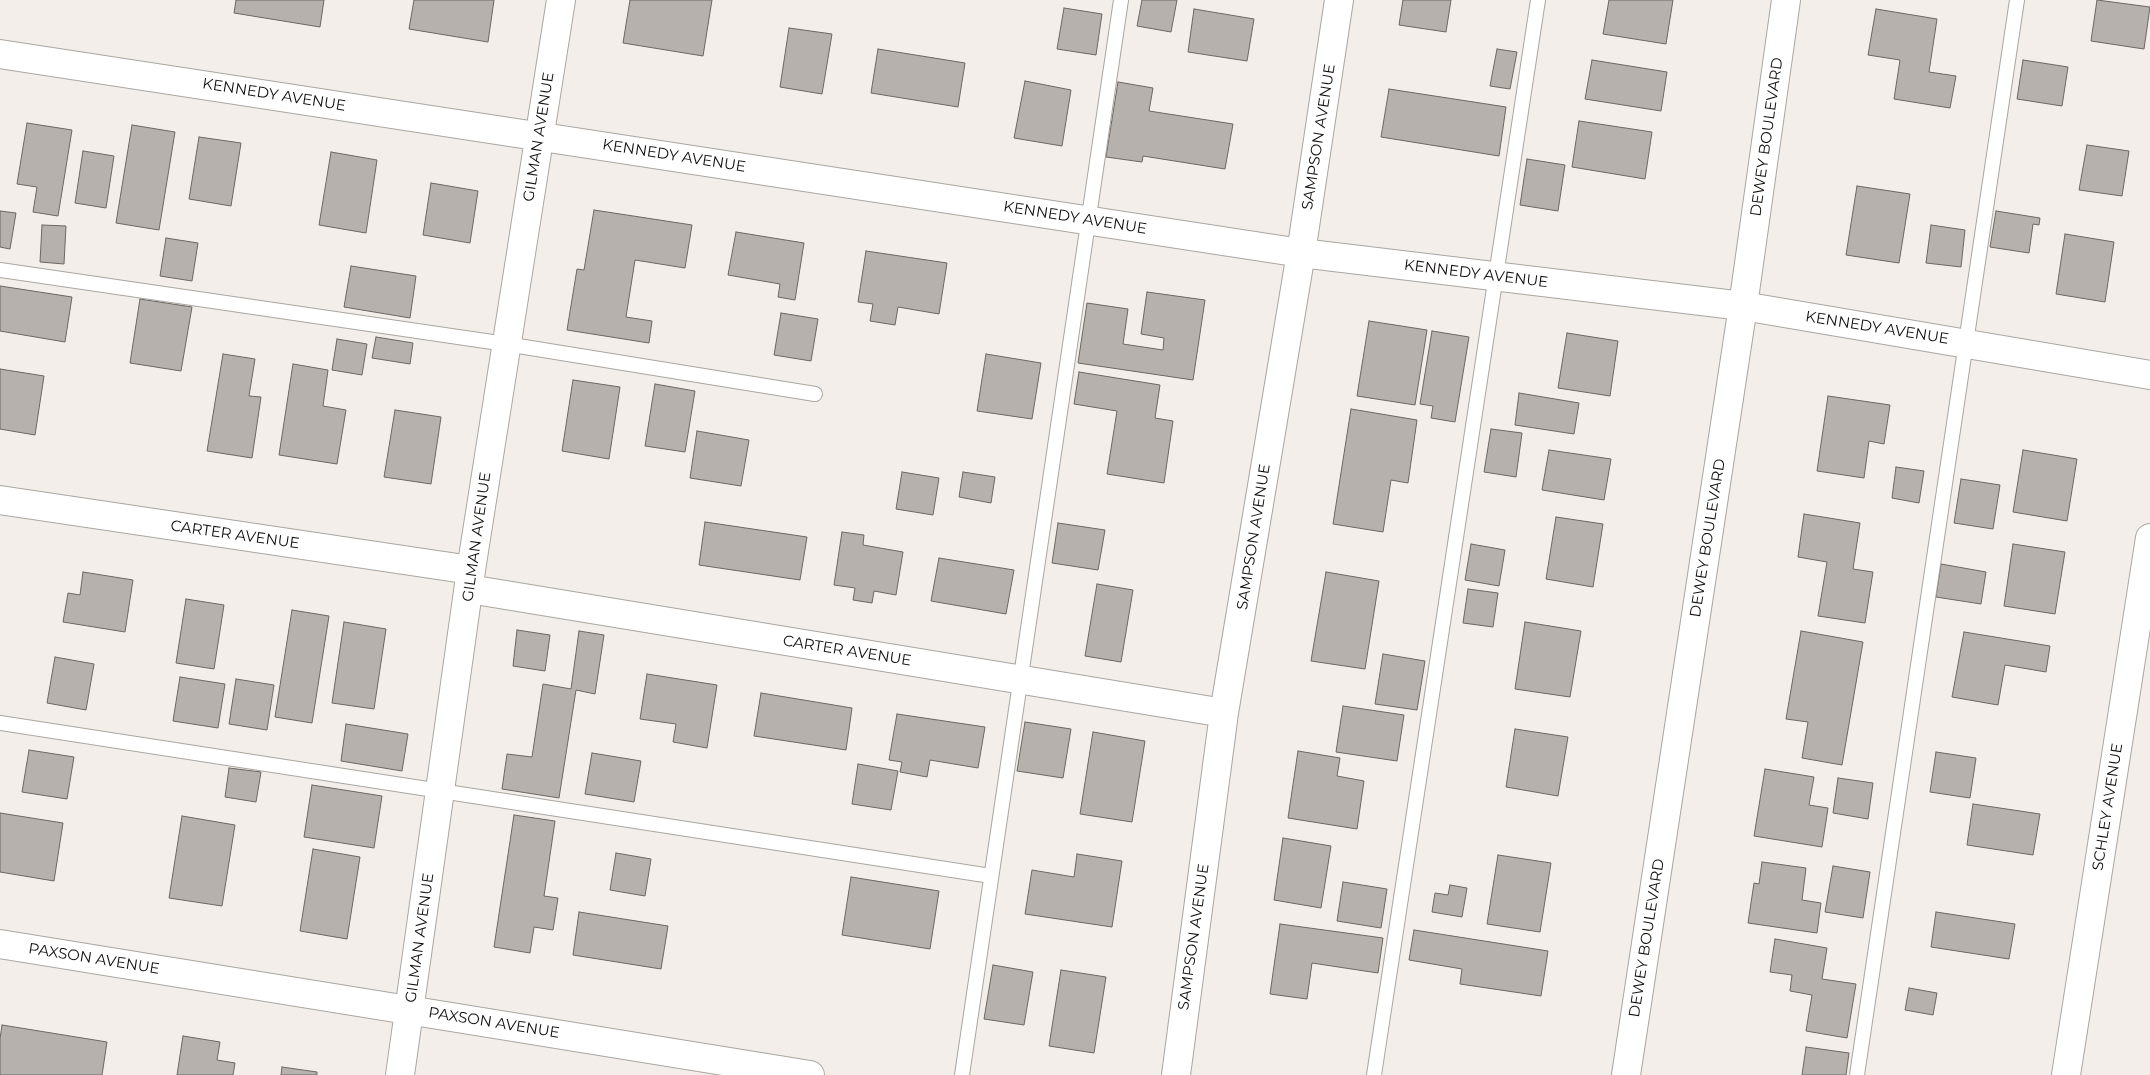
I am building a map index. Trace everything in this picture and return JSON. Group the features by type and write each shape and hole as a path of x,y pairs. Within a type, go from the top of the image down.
{"street":[{"name":"GILMAN AVENUE","path":"400,1075 470,579 538,135 561,0"},
{"name":"SAMPSON AVENUE","path":"1176,1075 1224,713 1301,253 1339,0"},
{"name":"DEWEY BOULEVARD","path":"1626,1075 1742,306 1786,0"},
{"name":"KENNEDY AVENUE","path":"0,54 1301,253 1742,306 2150,374"},
{"name":"CARTER AVENUE","path":"0,500 470,579 1020,679 1224,713"},
{"name":"SCHLEY AVENUE","path":"2066,1075 2150,538"},
{"name":"PAXSON AVENUE","path":"0,944 810,1075"}],"lane":[{"path":"962,1075 1121,0"},
{"path":"1374,1075 1538,0"},
{"path":"1857,1075 2017,0"},
{"path":"0,270 506,344 815,394"},
{"path":"0,723 991,876"}],"building":[{"path":"236,0 324,0 320,27 234,13"},
{"path":"414,0 494,0 488,42 409,29"},
{"path":"630,0 712,0 703,56 623,43"},
{"path":"1142,0 1177,0 1171,32 1137,26"},
{"path":"1403,0 1451,0 1446,32 1399,25"},
{"path":"1609,0 1673,0 1666,44 1603,34"},
{"path":"2097,0 2150,7 2144,49 2091,41"},
{"path":"1064,8 1102,14 1096,55 1057,49"},
{"path":"1194,9 1254,19 1247,61 1188,52"},
{"path":"1876,9 1937,19 1929,72 1956,76 1950,108 1894,99 1900,60 1868,55"},
{"path":"789,28 832,34 822,94 780,87"},
{"path":"878,49 965,63 958,107 871,93"},
{"path":"1497,49 1517,52 1510,89 1490,86"},
{"path":"1592,60 1667,72 1661,111 1585,99"},
{"path":"2023,60 2068,67 2062,106 2017,99"},
{"path":"1025,81 1071,90 1062,146 1014,138"},
{"path":"1118,82 1153,88 1149,111 1233,124 1225,169 1143,156 1142,162 1106,157"},
{"path":"1389,89 1506,107 1499,156 1381,137"},
{"path":"1579,121 1652,132 1645,179 1572,167"},
{"path":"27,123 72,130 58,216 33,212 37,187 17,184"},
{"path":"132,125 175,132 159,230 116,223"},
{"path":"199,137 241,143 231,206 189,199"},
{"path":"2087,145 2129,151 2122,196 2079,190"},
{"path":"83,151 114,156 106,208 75,203"},
{"path":"331,152 377,160 366,233 319,225"},
{"path":"1527,159 1565,165 1558,211 1520,205"},
{"path":"431,183 478,191 470,243 423,235"},
{"path":"1857,186 1910,194 1899,263 1846,255"},
{"path":"594,210 692,225 685,268 635,260 626,317 652,321 649,343 567,330 577,269 584,270"},
{"path":"0,211 16,213 10,249 0,247"},
{"path":"1996,211 2040,218 2039,225 2033,224 2029,253 1990,247"},
{"path":"42,225 66,226 64,264 40,262"},
{"path":"1931,225 1965,230 1961,267 1926,263"},
{"path":"736,232 804,243 795,300 778,297 780,284 728,275"},
{"path":"2065,234 2114,242 2105,302 2056,294"},
{"path":"166,238 198,243 192,281 160,276"},
{"path":"866,251 947,263 939,314 898,307 895,325 870,321 873,304 858,302"},
{"path":"351,266 416,276 410,318 344,307"},
{"path":"0,286 72,297 65,342 0,331"},
{"path":"1147,292 1205,300 1193,380 1078,363 1087,303 1128,309 1123,344 1163,350 1164,338 1141,334"},
{"path":"140,299 192,307 181,371 130,363"},
{"path":"781,313 818,319 811,361 774,355"},
{"path":"1369,321 1427,330 1415,405 1357,396"},
{"path":"1432,331 1469,337 1455,422 1431,418 1433,406 1420,404"},
{"path":"1567,333 1618,341 1610,396 1558,388"},
{"path":"376,337 413,343 410,364 372,358"},
{"path":"337,339 367,344 362,375 332,370"},
{"path":"223,354 255,359 249,396 261,397 252,458 207,451"},
{"path":"986,354 1041,363 1032,419 977,411"},
{"path":"293,364 328,370 323,406 346,410 337,464 279,455"},
{"path":"0,369 44,376 35,435 0,429"},
{"path":"1079,372 1160,385 1155,418 1173,421 1164,483 1107,474 1117,411 1074,404"},
{"path":"573,380 620,387 609,459 562,451"},
{"path":"655,384 695,391 685,452 645,446"},
{"path":"1519,393 1579,403 1574,434 1515,425"},
{"path":"1828,396 1890,405 1884,444 1869,441 1864,478 1817,471"},
{"path":"1351,409 1417,420 1408,483 1391,480 1383,532 1333,524"},
{"path":"395,410 441,417 431,484 384,477"},
{"path":"1491,429 1522,433 1516,477 1484,472"},
{"path":"697,431 749,440 741,486 690,478"},
{"path":"1549,450 1611,459 1604,500 1542,490"},
{"path":"2023,450 2077,459 2067,521 2013,512"},
{"path":"1896,467 1924,471 1919,503 1892,498"},
{"path":"902,472 939,478 933,515 896,509"},
{"path":"963,472 995,477 991,503 959,497"},
{"path":"1961,479 2000,485 1993,529 1954,523"},
{"path":"1804,514 1860,523 1853,569 1873,572 1865,623 1818,616 1827,562 1798,557"},
{"path":"1556,517 1603,524 1593,587 1546,579"},
{"path":"705,522 807,537 800,580 699,565"},
{"path":"1058,523 1105,530 1098,570 1052,563"},
{"path":"842,532 864,535 863,545 903,552 896,595 874,591 872,603 853,600 855,588 834,585"},
{"path":"1471,544 1505,550 1499,586 1465,580"},
{"path":"2013,544 2065,552 2055,614 2004,606"},
{"path":"939,558 1014,570 1006,614 931,601"},
{"path":"1941,564 1986,572 1981,604 1936,597"},
{"path":"83,572 133,580 125,632 63,622 68,593 80,595"},
{"path":"1326,572 1379,581 1365,669 1311,661"},
{"path":"1097,584 1133,590 1121,662 1085,656"},
{"path":"1468,589 1498,593 1493,627 1463,623"},
{"path":"186,599 224,605 214,669 176,663"},
{"path":"292,610 329,616 312,723 275,717"},
{"path":"344,622 386,629 374,709 332,703"},
{"path":"1525,622 1581,631 1570,697 1515,689"},
{"path":"517,630 550,635 545,671 513,666"},
{"path":"579,631 604,635 595,694 576,690 559,798 502,789 507,754 532,757 543,684 571,689"},
{"path":"1801,631 1863,642 1842,765 1802,758 1808,722 1786,719"},
{"path":"1964,632 2050,646 2046,672 2005,665 1998,705 1952,697"},
{"path":"1383,654 1425,661 1417,710 1375,704"},
{"path":"55,657 94,664 86,710 47,703"},
{"path":"647,674 717,685 707,748 673,742 676,724 640,719"},
{"path":"180,677 225,684 218,728 173,721"},
{"path":"236,679 274,685 267,730 229,724"},
{"path":"761,693 852,708 846,750 754,736"},
{"path":"1343,706 1404,715 1397,761 1336,752"},
{"path":"897,714 985,727 978,768 930,760 927,777 900,772 902,762 889,760"},
{"path":"1025,722 1071,729 1063,778 1017,771"},
{"path":"346,724 408,734 402,771 341,761"},
{"path":"1515,729 1568,737 1558,796 1506,787"},
{"path":"1093,732 1145,741 1132,822 1080,814"},
{"path":"29,750 74,757 67,799 22,792"},
{"path":"1298,751 1340,758 1337,776 1364,781 1357,829 1288,818"},
{"path":"1936,752 1976,758 1970,798 1930,792"},
{"path":"592,753 641,761 634,802 585,794"},
{"path":"858,764 898,771 891,810 852,804"},
{"path":"229,768 261,772 256,802 225,797"},
{"path":"1765,769 1814,777 1809,805 1828,808 1822,847 1754,836"},
{"path":"1838,778 1873,783 1868,819 1833,813"},
{"path":"312,785 382,796 374,848 304,837"},
{"path":"1973,804 2040,814 2033,855 1967,845"},
{"path":"0,813 63,823 54,881 0,872"},
{"path":"514,815 555,821 544,896 558,898 553,930 534,927 530,953 494,947"},
{"path":"182,816 235,825 222,906 169,898"},
{"path":"1283,838 1331,846 1321,908 1274,900"},
{"path":"313,849 360,857 347,939 300,931"},
{"path":"616,853 651,859 645,896 610,890"},
{"path":"1077,854 1122,861 1112,927 1025,914 1032,870 1074,877"},
{"path":"1498,855 1551,863 1540,932 1487,924"},
{"path":"1762,862 1806,868 1802,900 1821,903 1817,933 1748,923 1754,883 1759,884"},
{"path":"1833,866 1870,872 1863,918 1825,912"},
{"path":"851,877 939,891 930,949 842,935"},
{"path":"1343,882 1387,889 1381,928 1337,921"},
{"path":"1450,885 1467,888 1462,917 1432,912 1435,893 1448,895"},
{"path":"579,912 668,926 661,969 573,955"},
{"path":"1936,912 2015,924 2009,959 1931,947"},
{"path":"1280,924 1383,938 1378,973 1312,963 1307,999 1270,994"},
{"path":"1414,930 1548,951 1541,996 1460,984 1462,969 1409,960"},
{"path":"1775,939 1827,948 1822,979 1856,984 1847,1038 1806,1031 1812,995 1790,991 1792,975 1770,972"},
{"path":"993,965 1033,972 1024,1025 984,1019"},
{"path":"1061,970 1106,977 1094,1053 1049,1046"},
{"path":"1909,988 1937,993 1933,1015 1905,1010"},
{"path":"2,1025 107,1042 102,1075 0,1075"},
{"path":"183,1036 220,1042 217,1060 235,1063 233,1075 177,1075"},
{"path":"1806,1047 1849,1053 1846,1075 1802,1075"},
{"path":"282,1067 317,1072 317,1075 281,1075"}]}
